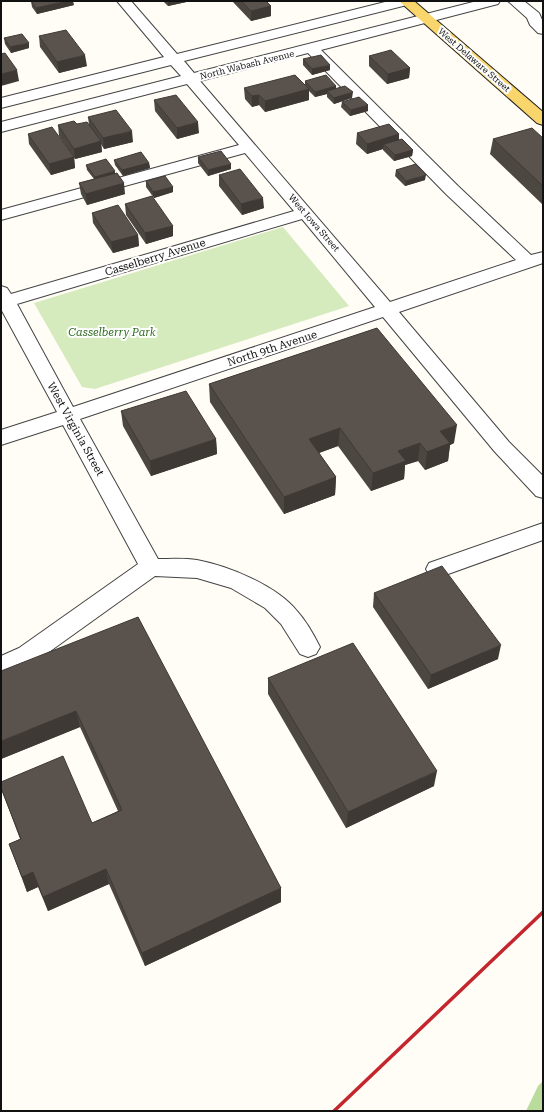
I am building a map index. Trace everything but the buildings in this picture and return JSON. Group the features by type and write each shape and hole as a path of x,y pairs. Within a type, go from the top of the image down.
{"main road":[{"name":"West Delaware Street","path":"406,1 543,120"}],"street":[{"name":"West Iowa Street","path":"124,1 502,447 543,490"},
{"path":"1,103 406,1"},
{"name":"North Wabash Avenue","path":"1,127 493,1"},
{"path":"515,1 538,15 535,22 543,30"},
{"path":"311,48 452,190 536,260"},
{"path":"1,215 249,147"},
{"name":"Casselberry Avenue","path":"4,296 304,213"},
{"name":"North 9th Avenue","path":"1,438 536,260"},
{"name":"West Virginia Street","path":"4,296 151,567"},
{"path":"437,569 543,531"},
{"path":"1,667 27,655 151,567 197,569 239,582 273,602 289,617 308,647"}],"green space":[{"name":"Casselberry Park","path":"283,227 349,306 95,389 82,387 34,303"},
{"path":"543,1081 543,1111 526,1111 538,1086"}],"railway":[{"path":"334,1111 543,912"}]}
